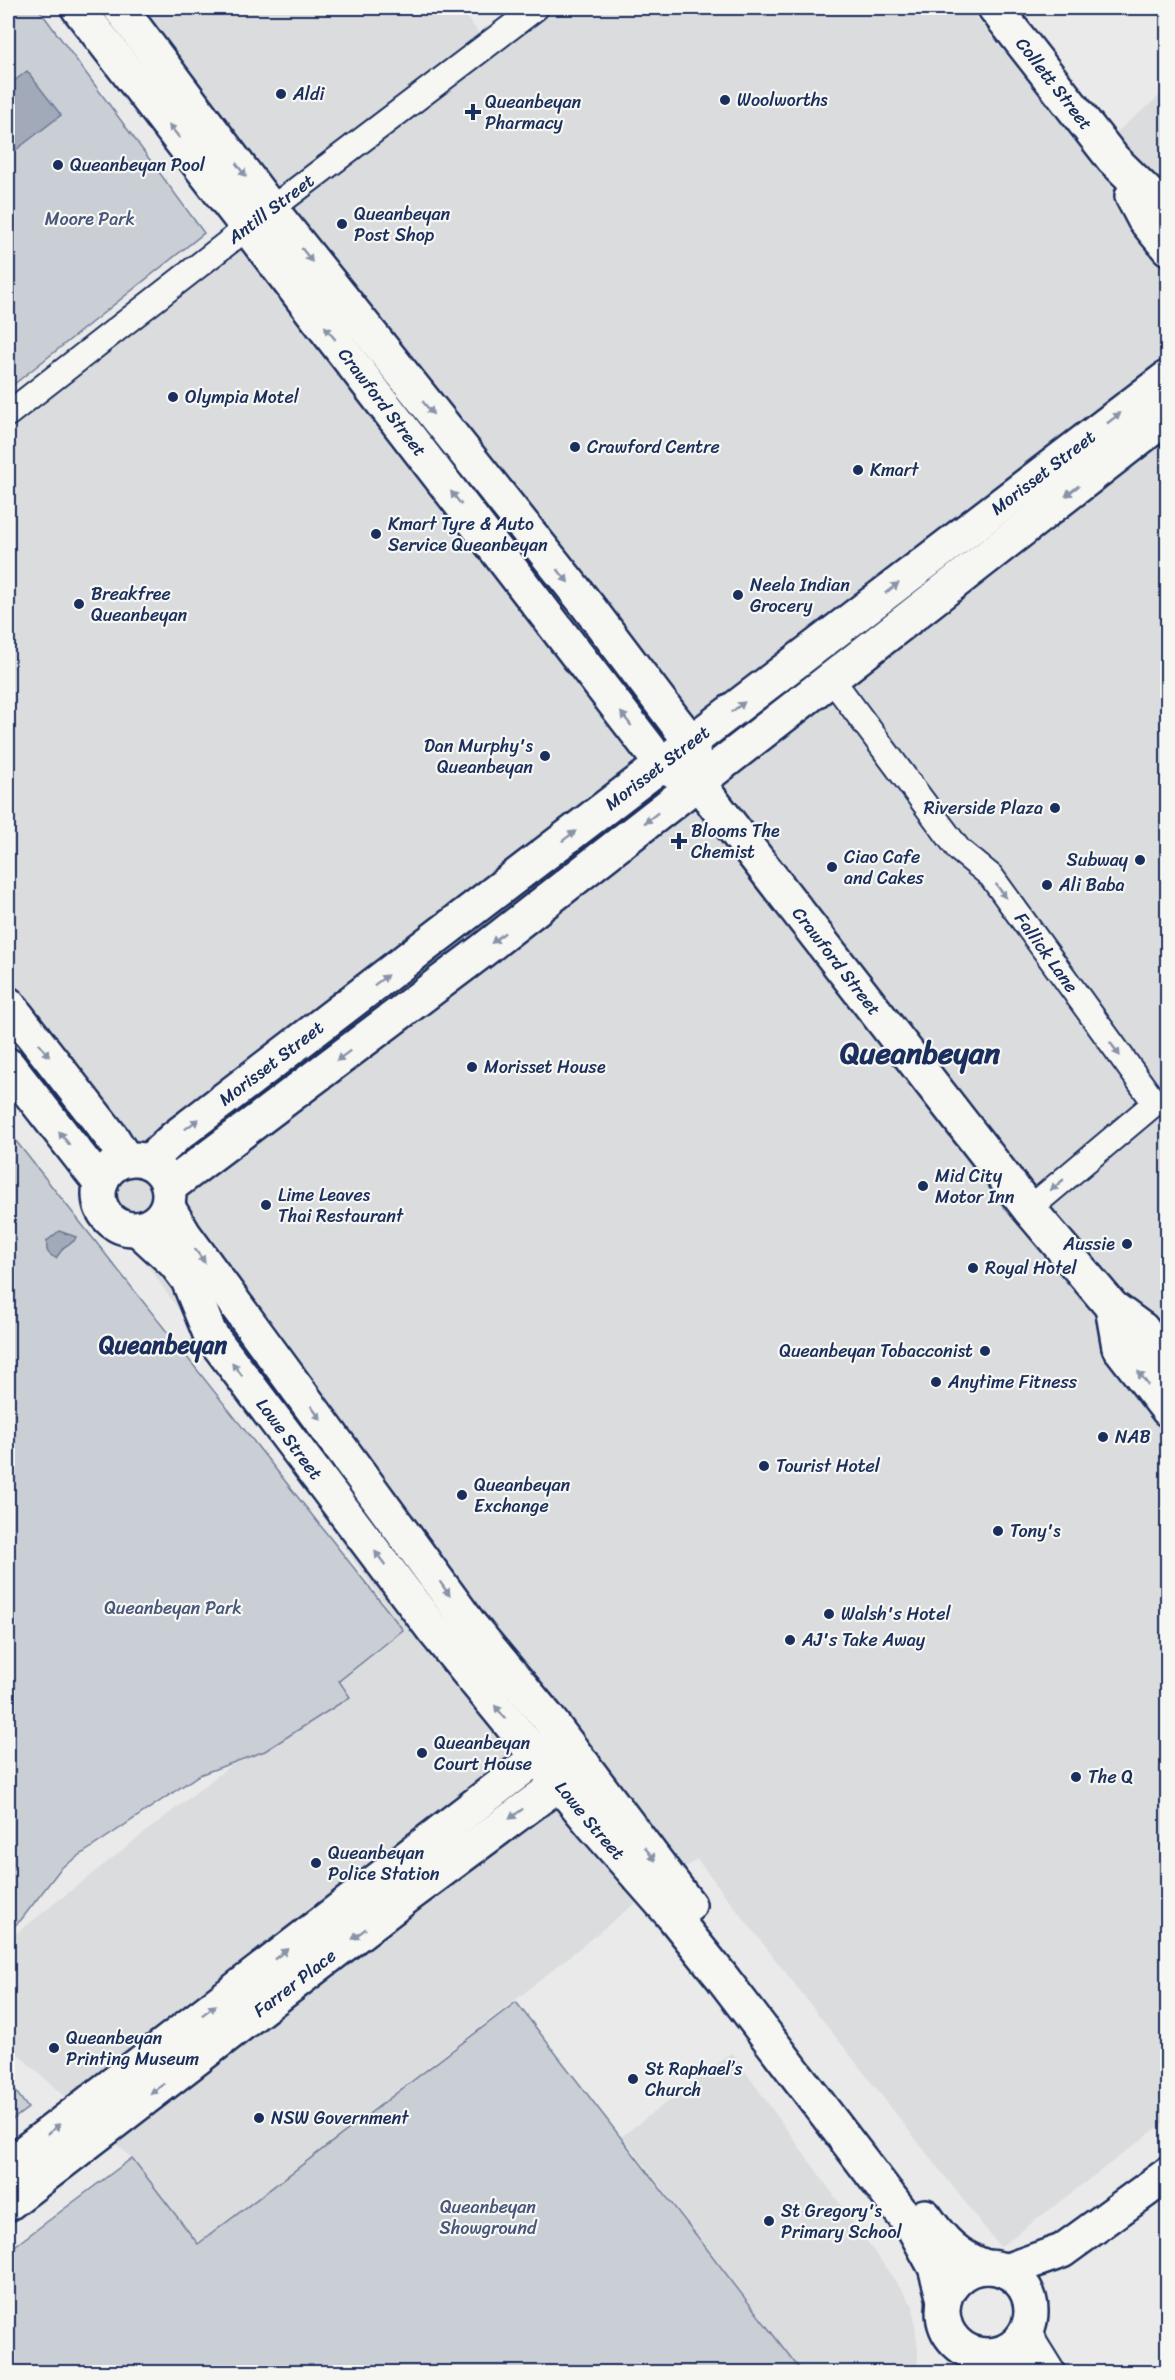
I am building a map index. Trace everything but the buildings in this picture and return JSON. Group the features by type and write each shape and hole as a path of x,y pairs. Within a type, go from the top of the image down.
{"main road":[{"name":"Crawford Street","path":"78,8 587,605 692,743 698,783"},
{"name":"Crawford Street","path":"120,8 259,218 662,765 698,783 1029,1209 1093,1281 1130,1338 1167,1410"},
{"name":"Collett Street","path":"995,8 1113,159 1167,213"},
{"name":"Collett Street","path":"1113,159 1144,219 1167,248"},
{"name":"Morisset Street","path":"137,1161 175,1137 692,743 1167,376"},
{"name":"Morisset Street","path":"168,1197 1167,417"},
{"path":"8,1004 113,1139 137,1161 162,1172 168,1197 156,1223 139,1230 125,1229 114,1224 106,1216 100,1205 100,1184 108,1170 137,1161"},
{"path":"8,1065 100,1184"},
{"name":"Lowe Street","path":"168,1197 184,1234 471,1626 550,1747 914,2229 935,2267 944,2300"},
{"name":"Lowe Street","path":"139,1230 182,1271 188,1280 210,1334 435,1632 550,1747"},
{"name":"Crawford Street","path":"1130,1338 1167,1362"},
{"name":"Farrer Place","path":"8,2204 550,1747"},
{"name":"Lowe Street","path":"571,1774 755,1992 883,2156 944,2241 961,2256 995,2269"},
{"name":"Farrer Place","path":"8,2164 244,2003 405,1898 571,1774"},
{"path":"956,2373 950,2335 944,2318 944,2300 957,2279 973,2269 995,2269 1062,2251 1167,2174"},
{"path":"950,2335 959,2345 994,2359 1016,2343 1024,2333 1029,2311 1062,2251"},
{"path":"995,2269 1020,2282 1029,2311"}],"street":[{"name":"Antill Street","path":"8,414 259,218 536,8"},
{"name":"Fallick Lane","path":"831,678 959,850 991,876 1155,1103 1029,1209"},
{"path":"1029,2311 1035,2343 1053,2373"},
{"path":"994,2359 1034,2373"}],"shaded area":[{"path":"81,8 460,8 496,56 560,8 968,8 1090,154 1167,90 1167,2120 1000,2247 697,1859 624,1912 513,2002 198,2244 132,2158 8,2045 8,1940 403,1630 8,1066 8,427 248,227"},
{"name":"St Gregory's Primary School","path":"732,2053 913,2306 918,2351 917,2372 802,2372 622,2136"}],"green space":[{"name":"Moore Park","path":"8,8 38,8 204,233 8,389"},
{"name":"Queanbeyan Park","path":"8,1131 403,1630 339,1681 350,1697 265,1751 199,1775 61,1868 21,1920 8,1931"},
{"name":"Queanbeyan Showground","path":"516,2002 802,2372 8,2372 8,2251 132,2158 198,2244"},
{"path":"8,2081 28,2108 8,2123"}],"water":[{"path":"27,71 61,115 8,156 8,86"},
{"path":"59,1231 76,1237 56,1258 48,1252 47,1241"}],"place":[{"name":"Aldi","path":"281,94"},
{"name":"Woolworths","path":"725,100"},
{"name":"Queanbeyan Pharmacy","path":"473,112"},
{"name":"Queanbeyan Pool","path":"58,165"},
{"name":"Queanbeyan Post Shop","path":"342,224"},
{"name":"Olympia Motel","path":"173,397"},
{"name":"Crawford Centre","path":"575,447"},
{"name":"Kmart","path":"858,470"},
{"name":"Kmart Tyre & Auto Service Queanbeyan","path":"376,534"},
{"name":"Neela Indian Grocery","path":"738,595"},
{"name":"Breakfree Queanbeyan","path":"79,604"},
{"name":"Dan Murphy's Queanbeyan","path":"545,756"},
{"name":"Riverside Plaza","path":"1055,808"},
{"name":"Blooms The Chemist","path":"679,841"},
{"name":"Subway","path":"1140,860"},
{"name":"Ciao Cafe and Cakes","path":"832,867"},
{"name":"Ali Baba","path":"1047,885"},
{"name":"Morisset House","path":"472,1067"},
{"name":"Mid City Motor Inn","path":"923,1186"},
{"name":"Lime Leaves Thai Restaurant","path":"266,1205"},
{"name":"Aussie","path":"1127,1244"},
{"name":"Royal Hotel","path":"973,1268"},
{"name":"Queanbeyan Tobacconist","path":"985,1351"},
{"name":"Anytime Fitness","path":"936,1382"},
{"name":"NAB","path":"1103,1437"},
{"name":"Tourist Hotel","path":"764,1466"},
{"name":"Queanbeyan Exchange","path":"462,1495"},
{"name":"Tony's","path":"998,1531"},
{"name":"Walsh's Hotel","path":"829,1614"},
{"name":"AJ's Take Away","path":"790,1640"},
{"name":"Queanbeyan Court House","path":"422,1753"},
{"name":"The Q","path":"1076,1777"},
{"name":"Queanbeyan Police Station","path":"316,1863"},
{"name":"Queanbeyan Printing Museum","path":"54,2048"},
{"name":"St Raphael’s Church","path":"633,2079"},
{"name":"NSW Government","path":"259,2118"},
{"name":"St Gregory's Primary School","path":"769,2221"}],"district":[{"name":"Queanbeyan","path":"920,1053"},
{"name":"Queanbeyan","path":"163,1345"}]}
